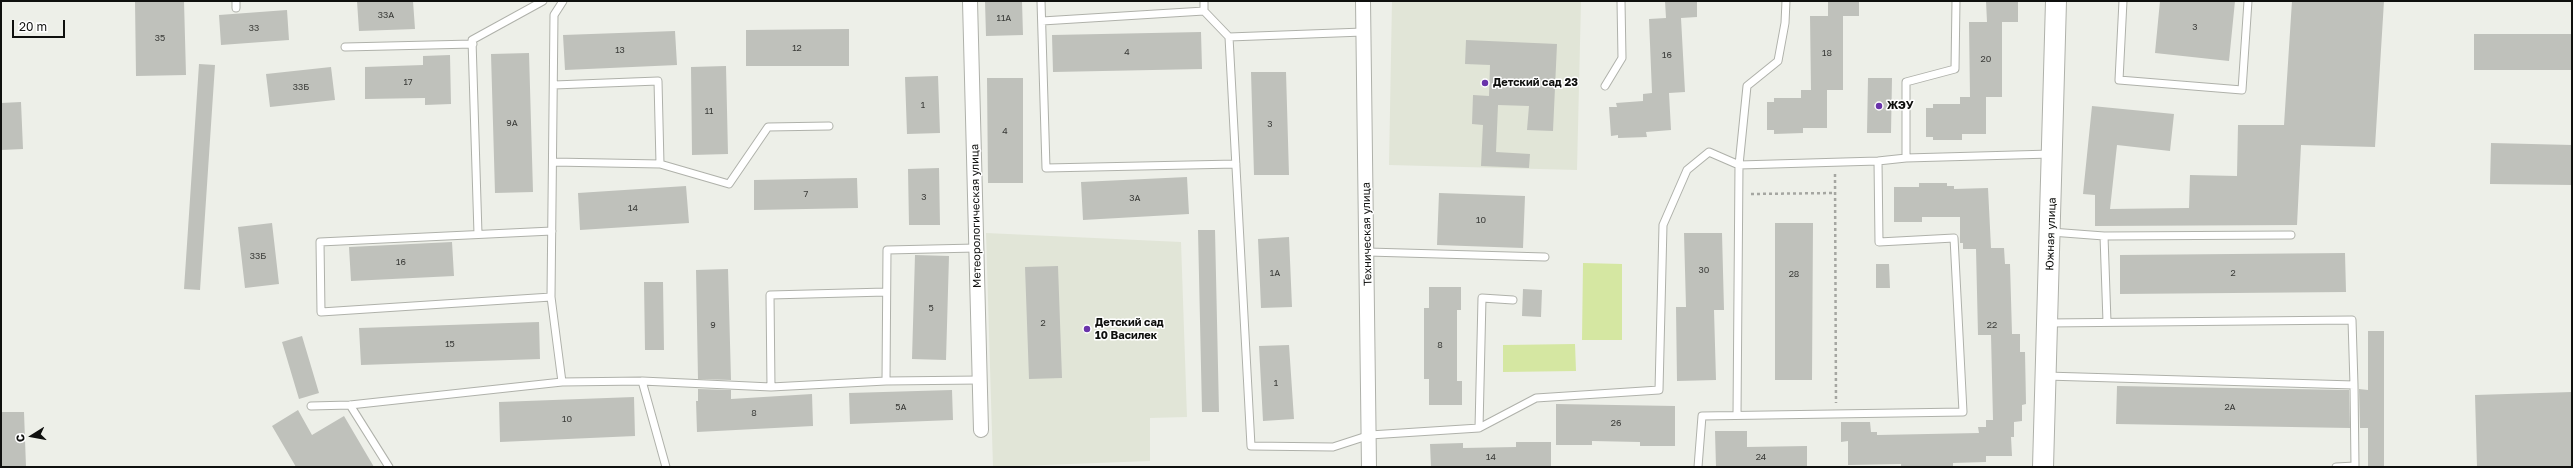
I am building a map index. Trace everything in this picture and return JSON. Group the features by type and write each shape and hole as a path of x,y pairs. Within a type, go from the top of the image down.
{"street":[{"name":"Метеорологическая улица","path":"970,1 981,430"},
{"name":"Техническая улица","path":"1362,1 1368,252 1369,467"},
{"name":"Южная улица","path":"2043,467 2051,232 2056,1"}],"lane":[{"path":"478,234 472,40 543,1"},
{"path":"562,1 554,14 551,298 562,382"},
{"path":"1041,1 1046,168 1236,164"},
{"path":"1204,1 1204,11 1229,37 1251,446 1333,447 1370,435 1480,428 1536,398 1659,390 1664,225 1687,170 1709,152 1739,165 2053,154"},
{"path":"1605,86 1622,58 1621,1"},
{"path":"1737,415 1739,165 1747,86 1778,61 1785,23 1786,1"},
{"path":"1906,158 1906,82 1955,69 1956,1"},
{"path":"2123,1 2120,80 2242,90 2248,1"},
{"path":"1042,21 1204,11"},
{"path":"1229,37 1363,32"},
{"path":"345,47 473,44"},
{"path":"554,85 658,80 660,164"},
{"path":"553,162 660,164 729,184 768,127 829,126"},
{"path":"1698,467 1702,416 1963,412 1954,238 1879,242 1878,161"},
{"path":"551,298 321,312 320,242 552,231"},
{"path":"2051,232 2104,236 2291,235"},
{"path":"2104,236 2108,322"},
{"path":"886,381 887,250 976,248"},
{"path":"1368,252 1545,257"},
{"path":"771,387 770,294 886,292"},
{"path":"1480,428 1482,298 1513,300"},
{"path":"2048,323 2352,320 2355,466 2336,467"},
{"path":"2046,376 2354,385"},
{"path":"311,406 350,404 562,382 642,382 771,387 886,381 980,380"},
{"path":"642,382 666,467"},
{"path":"350,404 389,467"}],"path":[{"path":"1835,162 1836,414"},
{"path":"1739,194 1835,193"}],"shaded area":[{"name":"Детский сад 23","path":"1392,1 1581,1 1577,170 1389,165"},
{"name":"Детский сад 10 Василек","path":"986,233 1181,242 1187,417 1150,418 1150,461 993,467"}],"green space":[{"path":"1583,263 1622,264 1622,340 1582,340"},
{"path":"1575,344 1576,371 1503,372 1503,345"}],"building":[{"path":"135,1 184,1 186,75 136,76"},
{"path":"357,1 413,1 415,29 359,31"},
{"path":"985,1 1022,1 1023,35 986,36"},
{"path":"1665,1 1697,1 1697,17 1681,18 1685,92 1669,93 1671,130 1646,132 1647,137 1618,138 1618,135 1611,136 1609,107 1617,107 1616,103 1643,101 1643,94 1652,93 1649,19 1666,18"},
{"path":"1828,1 1859,1 1859,16 1843,16 1843,90 1827,90 1827,128 1803,128 1803,133 1774,134 1774,130 1767,130 1767,102 1774,102 1774,98 1801,98 1801,90 1811,90 1810,16 1828,16"},
{"path":"1986,1 2018,1 2018,22 2002,22 2002,97 1986,97 1986,134 1962,134 1962,140 1933,140 1933,137 1926,137 1926,108 1933,108 1933,104 1960,104 1960,97 1970,97 1969,22 1987,22"},
{"path":"2160,1 2235,1 2229,61 2155,53"},
{"path":"2292,1 2384,1 2375,147 2301,145 2297,225 2095,226 2095,195 2083,194 2092,106 2174,114 2170,151 2117,145 2110,209 2189,208 2190,175 2237,176 2238,125 2284,125"},
{"path":"287,10 289,40 221,45 219,15"},
{"path":"849,29 849,66 746,66 746,30"},
{"path":"675,31 677,65 565,70 563,35"},
{"path":"1201,32 1202,69 1053,72 1052,35"},
{"path":"2474,34 2572,34 2572,70 2474,70"},
{"path":"1466,40 1557,44 1553,131 1527,130 1529,106 1498,105 1496,152 1530,154 1529,168 1481,166 1483,125 1472,124 1473,95 1489,96 1490,65 1465,64"},
{"path":"529,53 533,192 495,193 491,54"},
{"path":"450,55 451,104 425,105 425,98 365,99 365,67 423,65 423,56"},
{"path":"199,64 215,65 200,290 184,289"},
{"path":"726,66 728,154 692,155 691,67"},
{"path":"331,67 335,100 270,107 266,74"},
{"path":"1251,72 1286,72 1289,175 1254,175"},
{"path":"938,76 940,133 907,134 905,77"},
{"path":"987,78 1023,78 1023,183 988,183"},
{"name":"ЖЭУ","path":"1868,78 1892,78 1891,133 1867,133"},
{"path":"21,102 23,149 1,150 1,103"},
{"path":"2491,143 2572,145 2572,185 2490,184"},
{"path":"939,168 940,225 909,225 908,169"},
{"path":"1187,177 1189,214 1083,220 1081,182"},
{"path":"857,178 858,208 754,210 754,180"},
{"path":"1919,183 1947,183 1947,186 1954,186 1954,189 1988,188 1991,248 2004,248 2005,264 2010,264 2012,334 2020,334 2020,352 2025,352 2026,404 2022,405 2022,421 2014,422 2014,437 2011,437 2012,456 1986,456 1986,462 1953,463 1953,467 1901,467 1901,464 1848,465 1848,441 1841,442 1841,422 1870,422 1871,432 1877,432 1877,435 1979,433 1978,427 1986,427 1986,420 1993,420 1991,335 1978,335 1976,249 1963,249 1963,243 1960,243 1960,217 1922,217 1922,222 1894,222 1894,187 1919,187"},
{"path":"686,186 689,223 580,230 578,193"},
{"path":"1439,193 1525,196 1523,248 1437,245"},
{"path":"272,223 279,284 245,288 238,227"},
{"path":"1775,223 1813,223 1812,380 1775,380"},
{"path":"1198,230 1215,230 1219,412 1202,412"},
{"path":"1684,233 1722,233 1724,310 1714,310 1716,380 1677,381 1676,307 1686,307"},
{"path":"1289,237 1292,307 1261,308 1258,239"},
{"path":"452,242 454,276 351,281 349,247"},
{"path":"2345,253 2346,292 2120,294 2120,255"},
{"path":"915,255 949,256 946,360 912,359"},
{"path":"1876,264 1889,264 1890,288 1876,288"},
{"path":"1058,266 1062,378 1029,379 1025,267"},
{"path":"728,269 731,380 698,379 696,270"},
{"path":"644,282 663,282 664,350 645,350"},
{"path":"1429,287 1461,287 1461,310 1457,310 1457,381 1462,381 1462,405 1429,405 1429,379 1424,379 1424,308 1429,308"},
{"path":"1523,289 1542,290 1541,317 1522,316"},
{"path":"539,322 540,359 361,365 359,328"},
{"path":"2368,331 2384,331 2384,467 2368,467 2368,428 2360,428 2359,389 2368,390"},
{"path":"302,336 319,393 299,399 282,342"},
{"path":"1289,345 1294,419 1263,421 1259,346"},
{"path":"2117,386 2349,390 2350,428 2116,424"},
{"path":"698,389 731,390 731,399 812,394 813,426 697,432 696,401 698,401"},
{"path":"952,390 953,420 850,424 849,393"},
{"path":"2572,392 2572,467 2477,467 2475,395"},
{"path":"634,397 635,436 500,442 499,402"},
{"path":"1556,404 1675,406 1675,446 1640,446 1640,442 1592,441 1592,445 1556,445"},
{"path":"298,410 312,435 344,416 374,467 296,467 272,426"},
{"path":"1,412 24,412 26,467 1,467"},
{"path":"1715,431 1747,431 1747,447 1807,446 1807,467 1716,467"},
{"path":"1516,442 1551,442 1551,467 1431,467 1430,444 1463,443 1463,448 1516,447"}],"place":[{"name":"Детский сад 23","path":"1485,83"},
{"name":"ЖЭУ","path":"1879,106"},
{"name":"Детский сад 10 Василек","path":"1087,329"}]}
